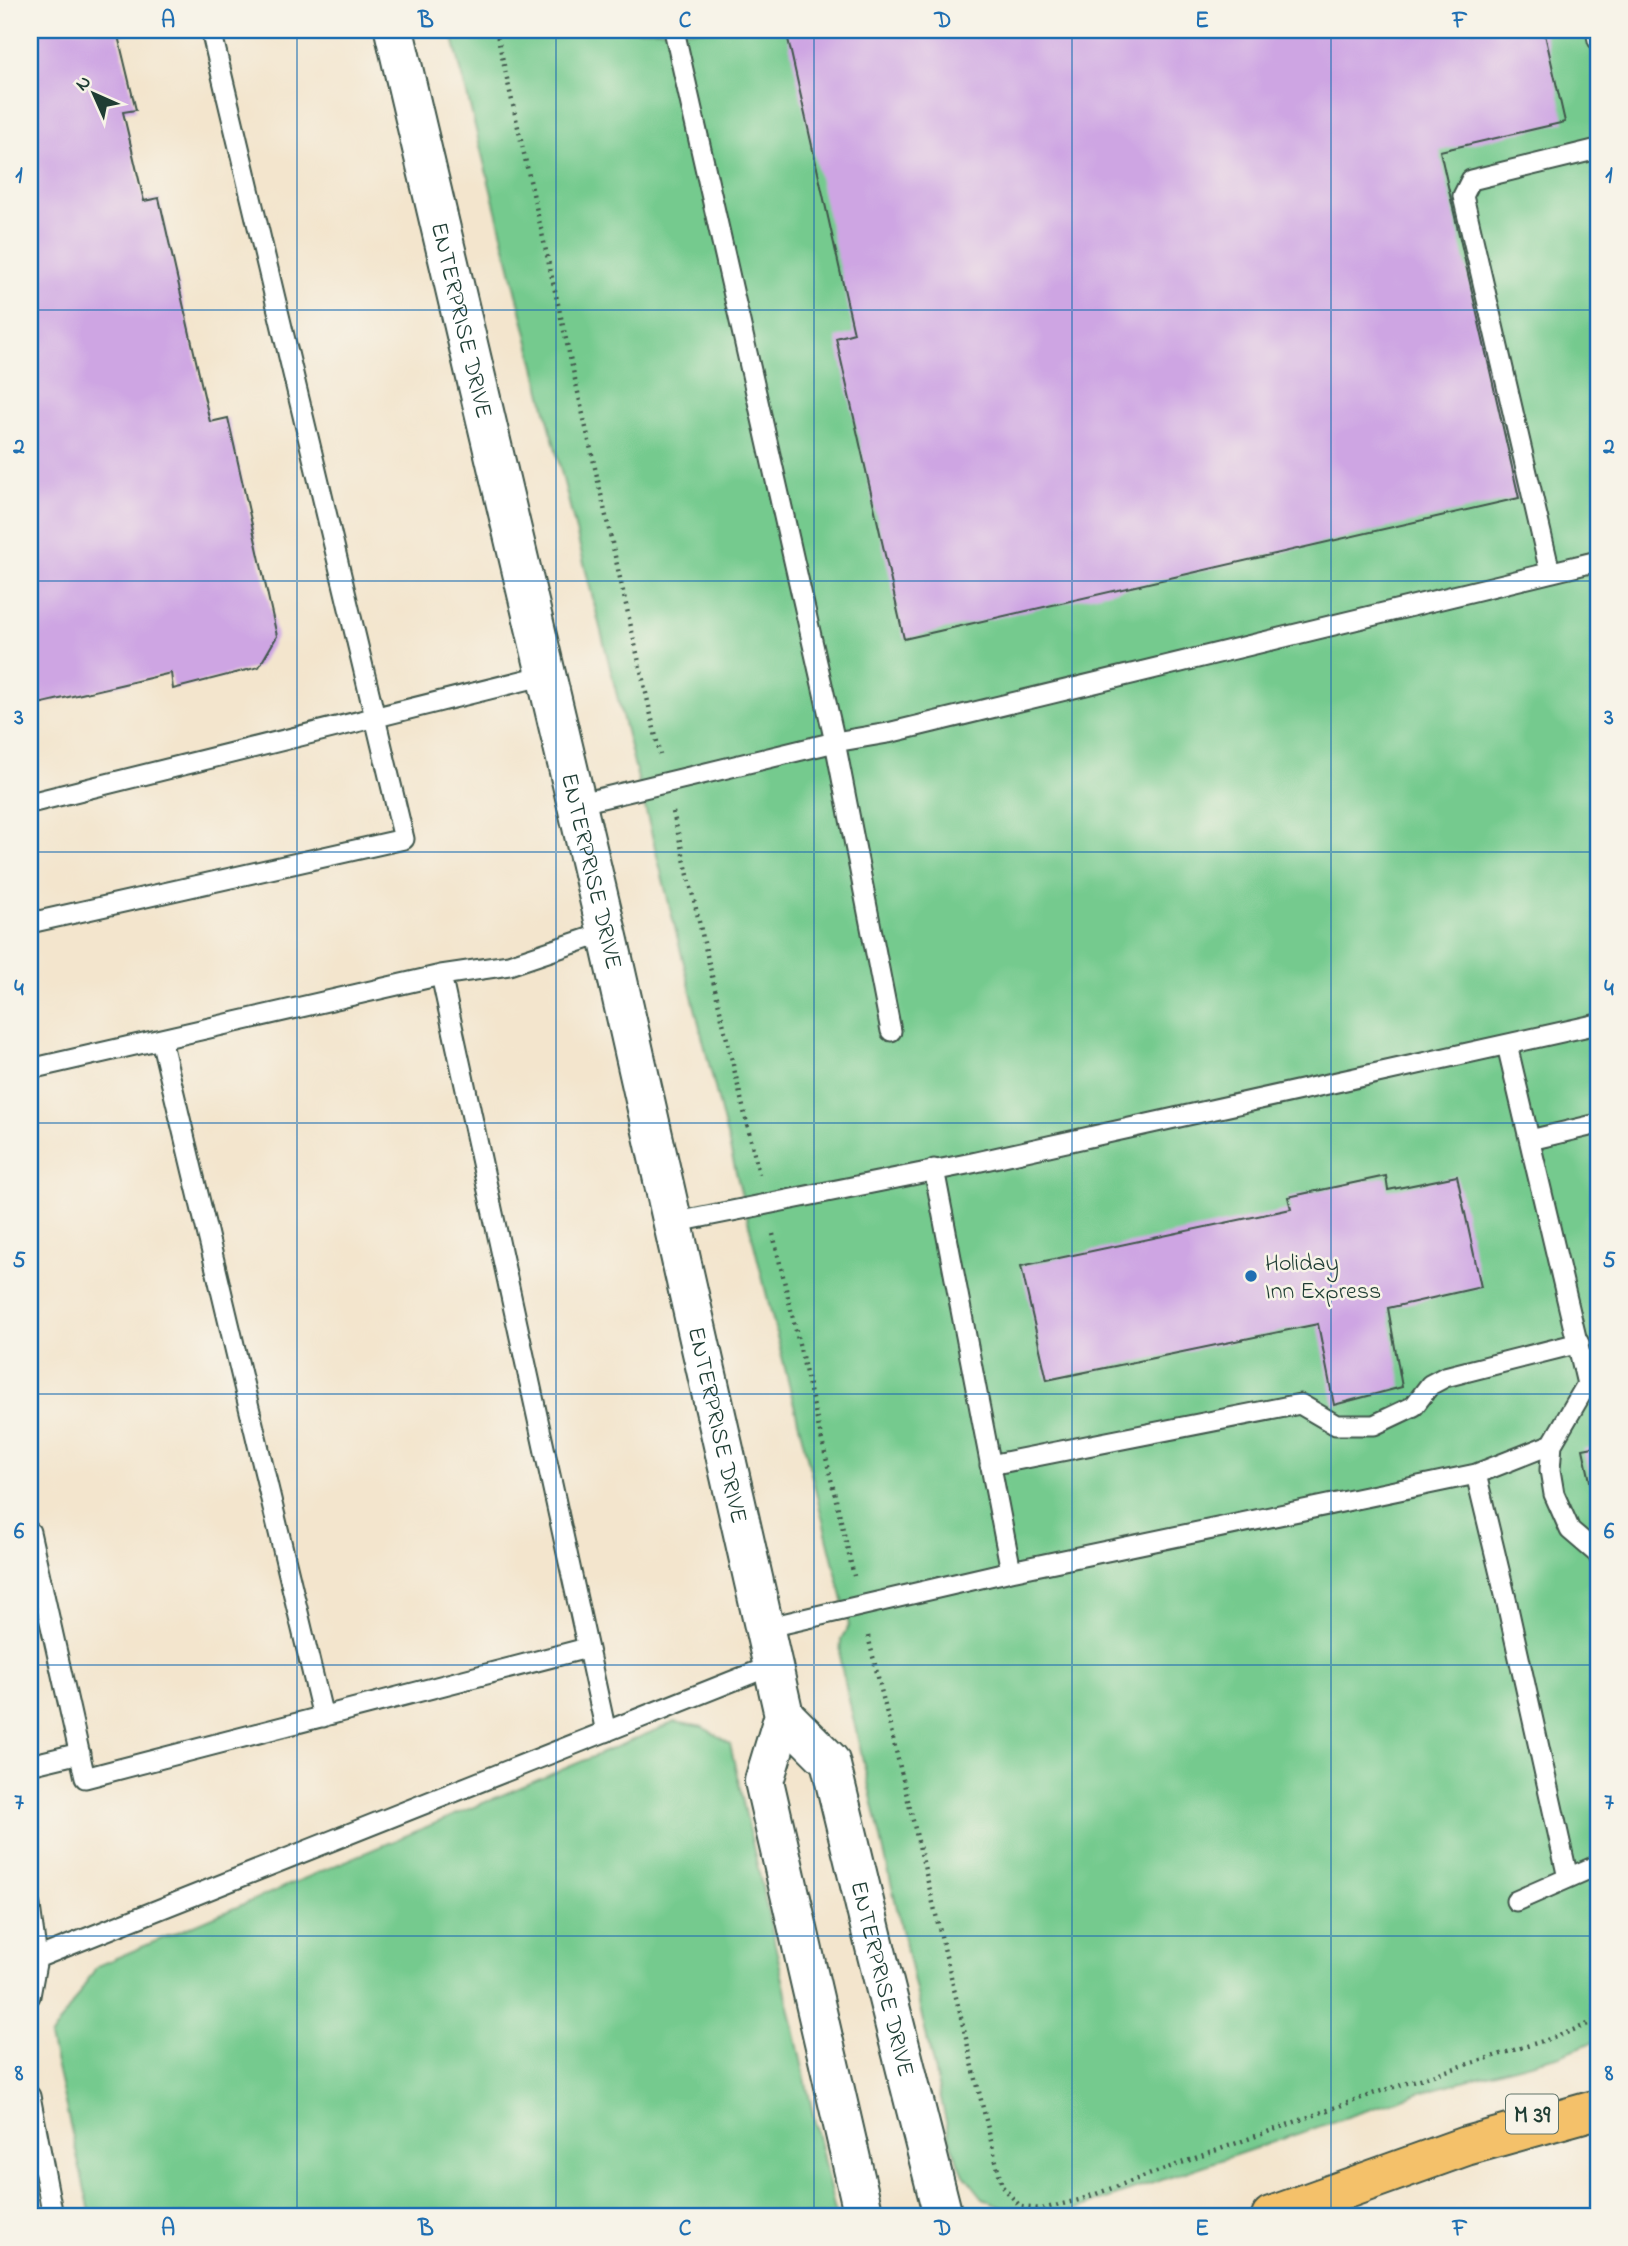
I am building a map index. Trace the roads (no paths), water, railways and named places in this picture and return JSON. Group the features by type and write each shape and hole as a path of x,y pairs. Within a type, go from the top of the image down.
{"highway":[{"name":"M 39","path":"1466,2146 1598,2082"},
{"name":"M 39","path":"1271,2216 1466,2146 1598,2109"}],"street":[{"name":"ENTERPRISE DRIVE","path":"394,30 607,932 784,1716 764,1781 864,2216"},
{"name":"ENTERPRISE DRIVE","path":"784,1716 830,1761 943,2216"}],"lane":[{"path":"30,923 404,839 211,30"},
{"path":"674,30 835,741 891,1031"},
{"path":"1596,30 1598,40"},
{"path":"1550,572 1463,196 1471,180 1598,149"},
{"path":"577,804 835,741 902,730 1598,561"},
{"path":"30,803 546,676"},
{"path":"30,1069 441,975 509,965 607,932"},
{"path":"441,975 606,1732"},
{"path":"672,1223 972,1163 1598,1024"},
{"path":"161,1039 323,1717"},
{"path":"1507,1045 1587,1384 1552,1444 1550,1470 1554,1494 1570,1530 1598,1554"},
{"path":"1531,1140 1598,1124"},
{"path":"934,1169 1011,1571"},
{"path":"990,1465 1300,1405 1336,1425 1374,1425 1414,1406 1430,1385 1446,1377 1579,1343"},
{"path":"765,1628 1011,1571 1476,1474 1552,1444"},
{"path":"1476,1474 1568,1878"},
{"path":"30,1532 85,1778 587,1648"},
{"path":"37,1958 773,1665"},
{"path":"30,1765 79,1753"},
{"path":"1516,1901 1598,1865"},
{"path":"30,1906 37,1958 30,1996"},
{"path":"30,2096 53,2216"}],"place":[{"name":"Holiday Inn Express","path":"1251,1276"}]}
